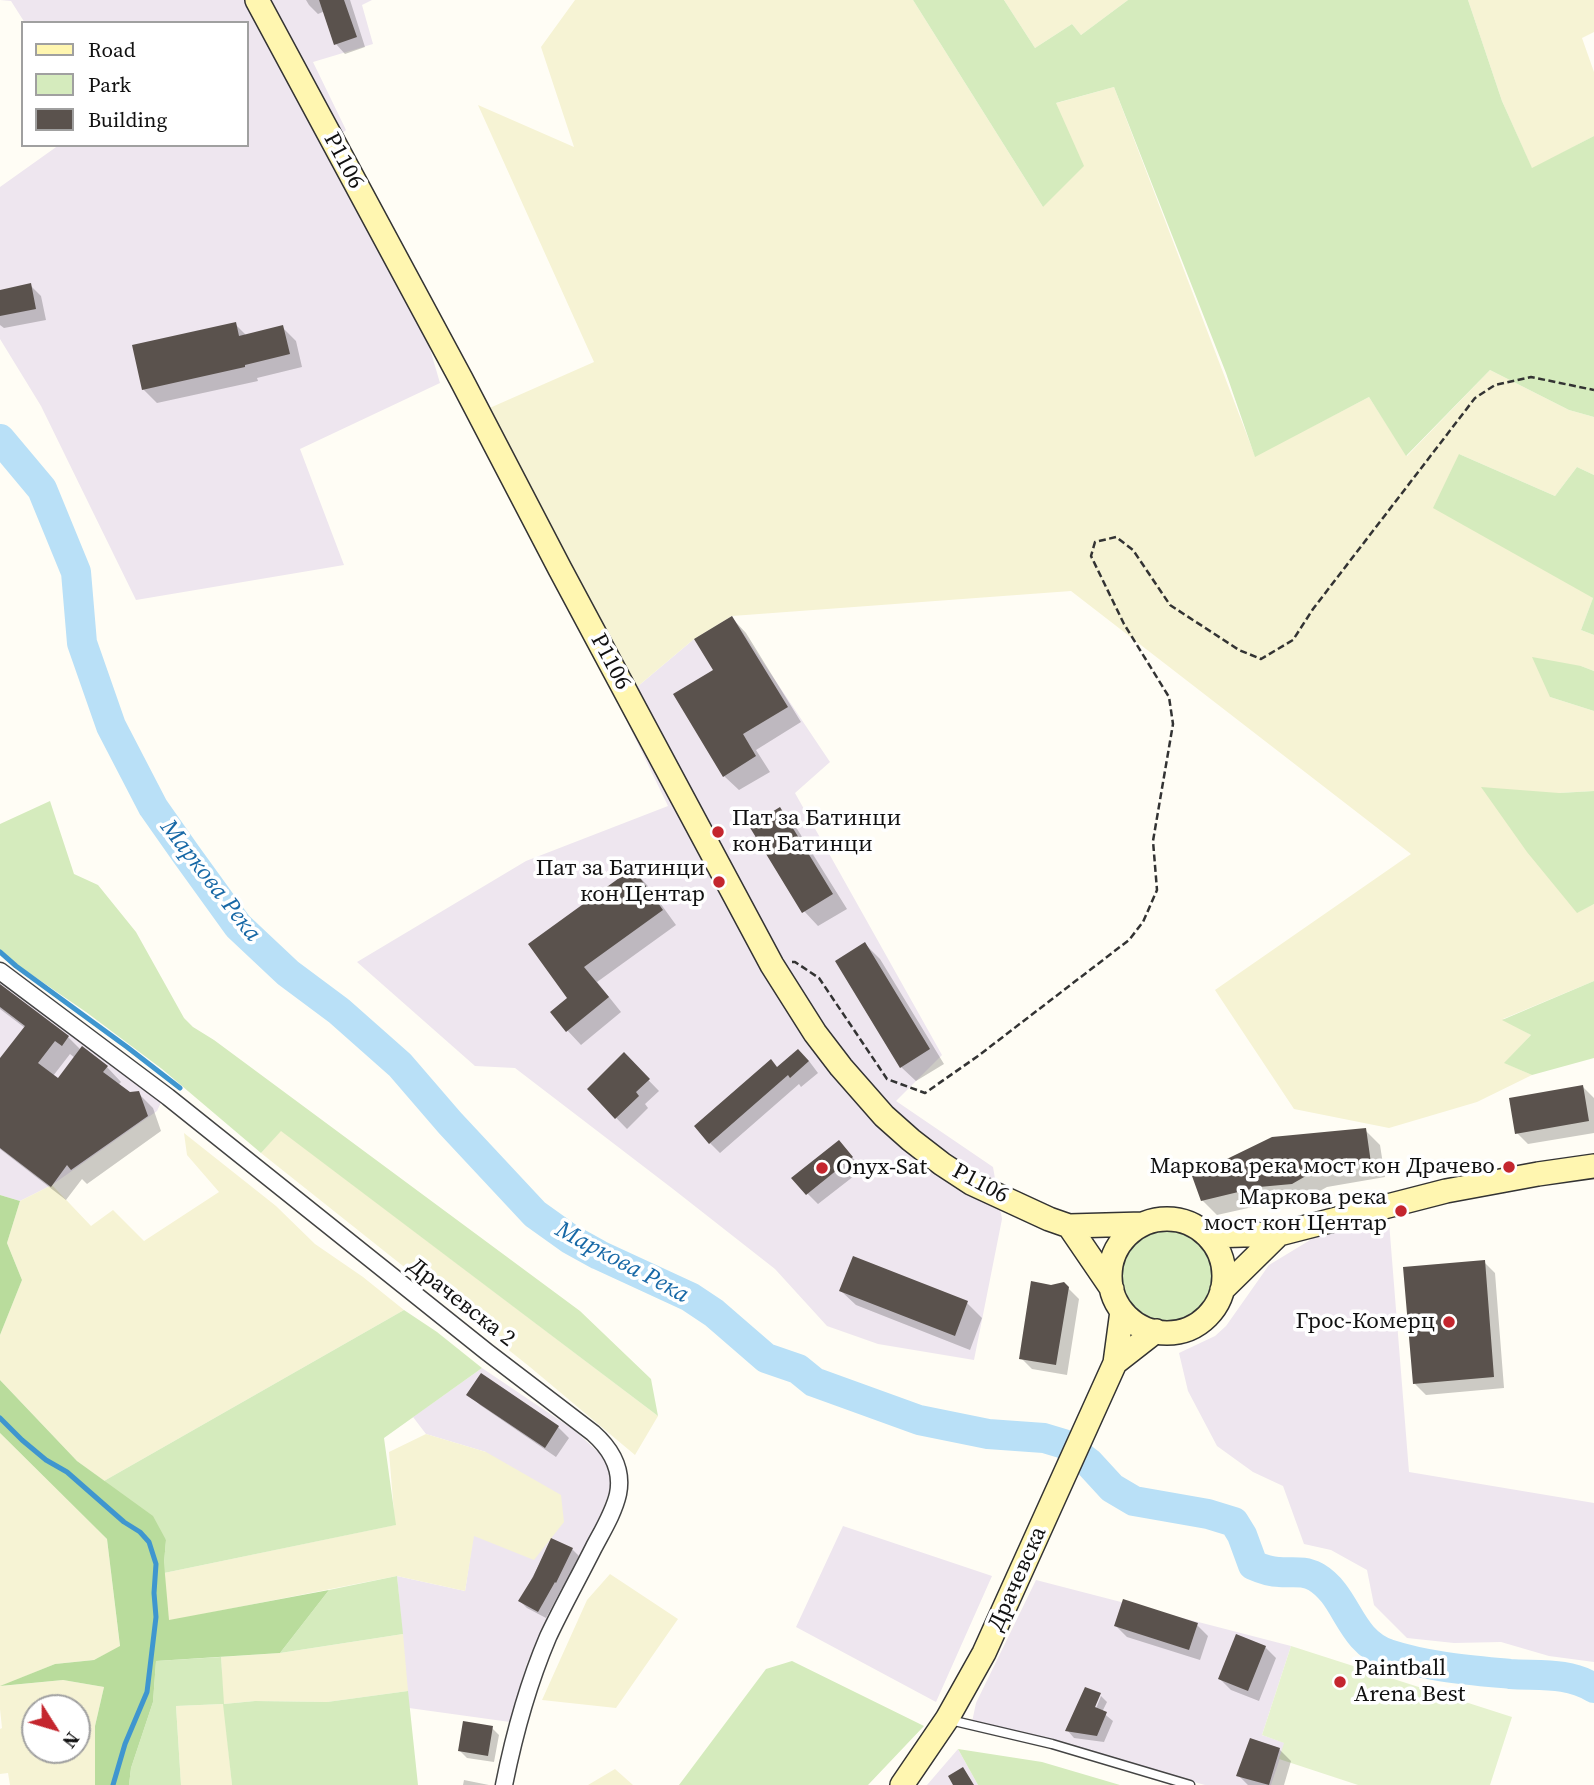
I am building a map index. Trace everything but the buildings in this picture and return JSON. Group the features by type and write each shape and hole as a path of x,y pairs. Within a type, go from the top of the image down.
{"main road":[{"name":"P1106","path":"257,0 772,965 815,1033 884,1116 942,1164 971,1182 1069,1226"},
{"path":"1208,1236 1279,1234 1446,1191 1594,1166"},
{"path":"1069,1226 1112,1289 1122,1311 1137,1324 1156,1331 1170,1333 1184,1330 1208,1315 1217,1304 1222,1290 1223,1267 1215,1245 1208,1236 1189,1223 1177,1219 1154,1220 1143,1224 1125,1237 1118,1246 1111,1267 1112,1289"},
{"path":"1069,1226 1143,1224"},
{"path":"1222,1290 1279,1234"},
{"name":"Драчевска","path":"902,1785 947,1719 984,1653 1115,1363 1122,1311"},
{"name":"Драчевска","path":"1115,1363 1156,1331"}],"street":[{"name":"Драчевска 2","path":"0,971 168,1097 406,1289 606,1444 619,1471 618,1493 607,1522 549,1636 528,1689 504,1785"}],"lane":[{"path":"947,1719 1052,1744 1190,1785"}],"path":[{"path":"772,965 795,962 819,978 887,1079 925,1093 957,1071 1129,940 1143,922 1157,890 1153,841 1173,724 1169,697 1125,624 1091,556 1095,542 1116,537 1133,550 1170,605 1238,650 1261,659 1293,640 1313,609 1475,398 1494,386 1531,377 1594,390"}],"shaded area":[{"path":"0,0 372,0 362,5 373,44 313,62 346,130 327,148 425,332 440,383 300,449 344,565 136,600 41,406 0,339 0,187 56,147 248,147 248,21 24,21 11,1"},
{"path":"575,0 913,0 1043,207 1053,104 1114,87 1255,456 1369,397 1407,456 1490,370 1569,410 1594,417 1594,475 1577,467 1555,496 1459,454 1593,598 1581,630 1594,635 1594,671 1581,666 1550,697 1594,711 1594,791 1559,793 1577,912 1594,904 1594,981 1503,1019 1531,1035 1505,1063 1532,1075 1477,1102 1389,1128 1294,1109 1215,990 1411,854 1071,591 732,616 694,639 618,703 476,414 594,362 478,105 574,147 541,47"},
{"path":"1004,0 1128,0 1081,35 1072,24 1035,48"},
{"path":"1468,0 1594,0 1594,32 1582,38 1594,72 1594,136 1532,169 1502,101"},
{"path":"732,616 830,762 795,793 942,1055 896,1101 993,1167 1002,1219 974,1360 878,1344 827,1326 775,1269 673,1189 515,1068 475,1066 357,962 526,861 668,806 618,703 694,639"},
{"path":"0,978 163,1098 157,1111 52,1185 20,1201 0,1195"},
{"path":"281,1130 658,1416 635,1455 530,1367 261,1153"},
{"path":"184,1133 276,1206 315,1244 404,1310 104,1481 77,1461 0,1380 0,1335 22,1280 7,1243 20,1201 52,1185 91,1226 113,1210 144,1241 219,1192 187,1155"},
{"path":"1389,1222 1409,1472 1594,1503 1594,1662 1549,1656 1501,1642 1454,1643 1407,1638 1374,1605 1367,1570 1331,1550 1304,1544 1283,1486 1253,1472 1217,1446 1188,1391 1179,1353 1215,1336 1226,1326 1269,1265 1325,1231"},
{"path":"482,1368 574,1430 606,1459 614,1479 594,1533 527,1663 510,1722 409,1708 397,1576 465,1591 486,1452 426,1434 413,1417"},
{"path":"0,1433 107,1539 120,1647 94,1660 55,1664 1,1686 63,1680 104,1687 95,1726 95,1785 10,1785 8,1773 0,1774 0,1709"},
{"path":"426,1434 486,1452 561,1495 564,1522 534,1560 474,1536 465,1591 397,1576 168,1621 164,1573 395,1525 389,1452"},
{"path":"843,1526 992,1576 936,1702 796,1627"},
{"path":"610,1574 678,1619 616,1708 542,1700 587,1600"},
{"path":"1036,1580 1291,1646 1262,1735 1285,1743 1271,1785 1205,1785 972,1722 976,1703"},
{"path":"403,1634 408,1691 327,1702 255,1701 224,1704 232,1785 181,1785 176,1706 223,1704 221,1657 280,1653"},
{"path":"958,1749 978,1785 927,1785"},
{"path":"615,1769 633,1785 588,1785"}],"green space":[{"path":"913,0 1004,0 1035,48 1072,24 1081,35 1128,0 1468,0 1502,101 1532,168 1594,136 1594,417 1569,410 1490,370 1406,456 1369,397 1255,457 1226,373 1114,87 1056,103 1084,166 1043,207"},
{"path":"1459,454 1555,496 1577,467 1594,475 1594,635 1581,630 1593,598 1433,508"},
{"path":"1532,657 1594,671 1594,711 1550,697"},
{"path":"1481,787 1559,793 1594,791 1594,904 1577,913 1527,852"},
{"path":"50,801 74,874 98,885 136,932 184,1018 580,1311 651,1379 658,1416 281,1131 261,1153 162,1069 0,953 0,824"},
{"path":"1594,981 1594,1058 1532,1075 1504,1063 1531,1035 1502,1020"},
{"path":"0,1195 20,1201 7,1243 22,1280 0,1335"},
{"path":"1168,1226 1187,1230 1202,1241 1213,1256 1217,1275 1213,1294 1202,1309 1187,1320 1168,1324 1149,1320 1134,1309 1123,1294 1119,1275 1123,1256 1134,1241 1149,1230"},
{"path":"404,1310 482,1368 384,1438 396,1525 164,1573 166,1540 104,1481"},
{"path":"0,1380 77,1461 153,1516 166,1540 164,1563 169,1620 329,1590 280,1653 156,1661 153,1702 131,1768 129,1785 95,1785 95,1726 104,1687 63,1680 0,1686 55,1664 94,1660 120,1646 107,1539 0,1433"},
{"path":"397,1576 403,1634 280,1653 329,1590"},
{"name":"Paintball Arena Best","path":"1291,1646 1512,1717 1490,1785 1358,1785 1279,1759 1284,1743 1262,1735"},
{"path":"221,1657 224,1704 255,1701 327,1702 408,1691 418,1785 232,1785 223,1704 176,1706 181,1785 129,1785 131,1768 153,1702 156,1661"},
{"path":"792,1661 924,1726 868,1785 679,1785 766,1669"},
{"path":"958,1749 1042,1762 1120,1785 978,1785"}],"waterway":[{"name":"Маркова Река","path":"0,439 42,489 76,572 82,643 111,726 153,807 238,926 288,973 339,1011 400,1065 535,1214 570,1239 599,1255 690,1297 714,1313 766,1358 798,1369 814,1382 919,1420 988,1434 1044,1438 1064,1444 1089,1463 1112,1488 1134,1501 1208,1514 1234,1522 1253,1565 1272,1571 1316,1577 1335,1595 1364,1639 1388,1654 1449,1667 1564,1677 1594,1688"},
{"path":"0,952 180,1088"},
{"path":"0,1418 46,1460 67,1472 124,1522 140,1532 149,1542 156,1564 156,1617 147,1692 125,1744 113,1785"}],"place":[{"name":"Пат за Батинци кон Батинци","path":"718,832"},
{"name":"Пат за Батинци кон Центар","path":"719,882"},
{"name":"Маркова река мост кон Драчево","path":"1509,1167"},
{"name":"Onyx-Sat","path":"822,1168"},
{"name":"Маркова река мост кон Центар","path":"1401,1211"},
{"name":"Грос-Комерц","path":"1449,1322"},
{"name":"Paintball Arena Best","path":"1340,1682"}]}
